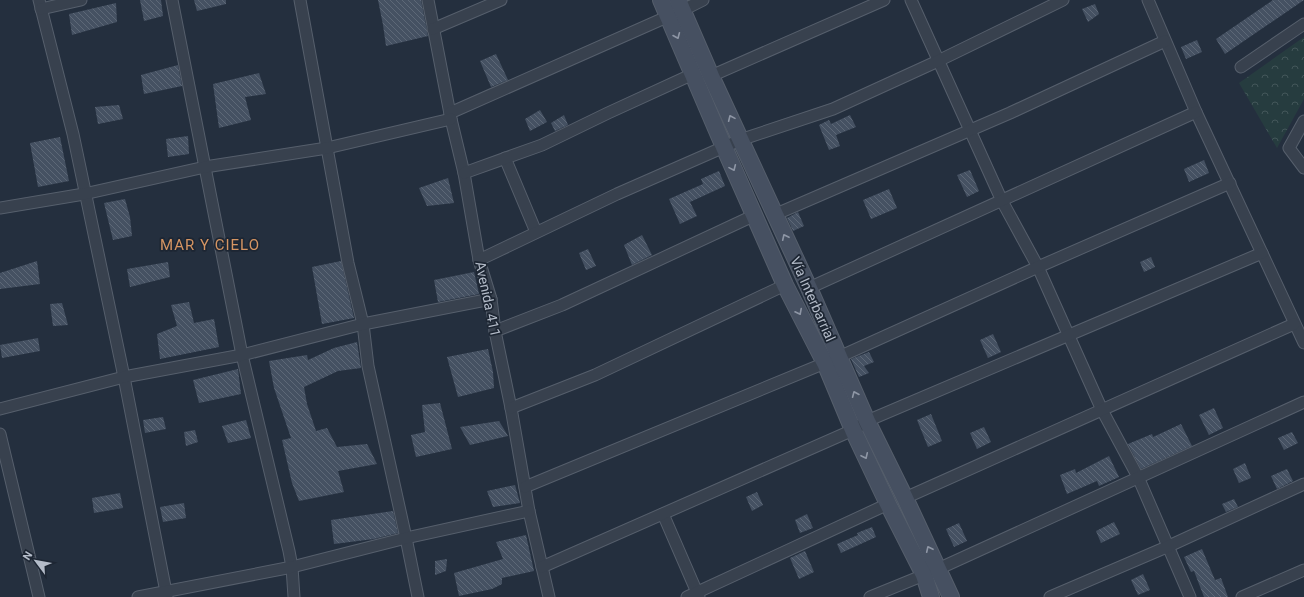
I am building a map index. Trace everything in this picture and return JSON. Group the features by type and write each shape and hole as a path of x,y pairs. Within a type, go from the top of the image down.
{"main road":[{"name":"Vía Interbarrial","path":"662,0 677,9 711,76 809,288 853,430 924,575 931,597"},
{"name":"Vía Interbarrial","path":"677,9 693,74 785,285 832,360 867,422 905,498 951,597"}],"street":[{"path":"81,0 40,4 73,134 84,194 124,377 167,594"},
{"path":"172,0 242,355 292,567 294,597"},
{"path":"300,0 348,263 363,324 368,366 418,597"},
{"name":"Avenida 411","path":"428,0 450,116 464,173 479,260 491,299 495,331 511,408 529,512 548,597"},
{"path":"433,29 501,0"},
{"path":"0,208 84,194 205,167 327,148 450,116 677,9 703,0"},
{"path":"711,76 884,0"},
{"path":"911,0 1002,201 1038,267 1102,410 1138,477 1190,597"},
{"path":"479,260 617,194 740,140 833,109 938,61 1063,0"},
{"path":"1148,0 1196,112 1304,343"},
{"path":"1242,67 1304,24"},
{"path":"774,215 1023,107 1165,41"},
{"path":"464,173 542,145 693,74"},
{"path":"809,288 1196,112"},
{"path":"1304,121 1289,148 1304,168"},
{"path":"505,158 536,232"},
{"path":"525,487 832,360 1038,267 1230,184"},
{"path":"495,331 562,305 755,216"},
{"path":"542,567 853,430 867,422 1262,252"},
{"path":"511,408 594,374 785,285"},
{"path":"0,410 124,377 242,355 363,324 491,299"},
{"path":"905,498 1294,324"},
{"path":"938,569 1304,402"},
{"path":"0,434 39,597"},
{"path":"1050,597 1169,546 1304,484"},
{"path":"663,514 695,596 888,504"},
{"path":"138,597 167,594 292,567 406,538 529,512"},
{"path":"1242,597 1304,570"},
{"path":"870,597 924,575"}],"green space":[{"path":"1304,37 1304,99 1277,148 1239,83"}],"building":[{"path":"140,0 161,0 163,16 144,21"},
{"path":"194,0 226,0 226,4 197,11"},
{"path":"378,0 421,0 428,36 386,46"},
{"path":"1273,0 1304,0 1225,54 1216,39"},
{"path":"116,3 117,22 72,35 69,14"},
{"path":"1095,4 1099,14 1088,22 1082,9"},
{"path":"1197,40 1202,52 1186,59 1181,47"},
{"path":"496,54 508,80 491,87 480,61"},
{"path":"178,65 182,86 144,94 141,75"},
{"path":"259,73 266,94 245,97 251,120 219,128 213,84"},
{"path":"119,105 123,119 98,124 95,107"},
{"path":"540,110 547,122 530,131 525,119"},
{"path":"564,115 568,125 555,131 551,123"},
{"path":"850,115 856,127 836,135 840,146 829,150 819,125 829,120 831,124"},
{"path":"188,136 189,154 168,157 166,139"},
{"path":"60,137 69,181 38,187 30,143"},
{"path":"1204,160 1209,173 1189,182 1184,169"},
{"path":"970,170 979,191 967,197 957,175"},
{"path":"719,171 725,186 690,202 697,216 680,224 669,199 703,184 701,179"},
{"path":"448,178 454,203 427,206 419,188"},
{"path":"889,189 897,208 871,219 863,200"},
{"path":"125,199 130,217 132,236 113,240 104,203"},
{"path":"798,212 804,226 793,231 787,218"},
{"path":"642,235 652,255 632,265 624,245"},
{"path":"588,249 596,266 586,270 579,253"},
{"path":"1151,257 1155,267 1144,272 1140,262"},
{"path":"37,261 40,284 0,289 0,273"},
{"path":"341,261 354,318 322,324 312,267"},
{"path":"168,262 170,277 130,287 127,269"},
{"path":"474,272 479,294 438,302 434,280"},
{"path":"189,302 194,323 214,319 219,347 160,359 157,334 177,326 171,305"},
{"path":"62,303 68,325 53,326 50,304"},
{"path":"993,334 1001,352 988,358 980,340"},
{"path":"38,338 40,351 2,358 0,345"},
{"path":"357,342 361,368 338,371 304,387 307,404 316,431 327,428 337,447 367,444 377,464 338,471 344,492 299,501 292,483 282,440 291,438 274,388 269,361 307,355 308,360 334,348"},
{"path":"488,349 493,372 494,388 458,397 447,357"},
{"path":"869,352 874,362 864,366 869,373 859,377 851,359"},
{"path":"238,369 241,394 199,403 193,380"},
{"path":"440,403 452,449 416,457 411,435 425,432 422,405"},
{"path":"1214,408 1223,428 1209,435 1199,415"},
{"path":"931,414 942,441 928,447 917,420"},
{"path":"163,417 166,429 145,433 143,420"},
{"path":"246,420 251,438 228,443 222,426"},
{"path":"499,421 508,436 470,445 460,427"},
{"path":"1181,424 1192,446 1141,469 1128,444 1152,434 1153,437"},
{"path":"984,427 991,442 977,449 970,433"},
{"path":"195,430 198,442 186,446 184,432"},
{"path":"1292,432 1298,443 1284,450 1278,438"},
{"path":"1109,456 1119,477 1099,486 1097,481 1067,494 1060,475 1075,469 1076,473"},
{"path":"1245,463 1251,478 1239,483 1233,469"},
{"path":"1287,469 1293,481 1277,489 1271,476"},
{"path":"515,485 520,503 493,507 487,491"},
{"path":"757,492 763,505 752,511 746,497"},
{"path":"120,493 123,508 94,513 92,498"},
{"path":"1234,499 1238,507 1226,512 1222,504"},
{"path":"184,503 186,518 163,522 160,507"},
{"path":"393,511 398,533 374,539 334,544 331,520"},
{"path":"807,514 813,528 800,533 795,520"},
{"path":"1114,522 1120,534 1101,543 1096,531"},
{"path":"959,523 967,541 954,547 946,529"},
{"path":"872,527 876,537 841,553 837,544"},
{"path":"526,535 534,571 502,578 502,584 492,589 459,596 454,573 503,559 496,542"},
{"path":"1202,549 1215,580 1221,578 1228,597 1204,597 1194,571 1191,572 1184,557"},
{"path":"805,551 814,572 799,579 790,558"},
{"path":"447,559 446,571 435,575 435,561"},
{"path":"1143,574 1150,590 1138,595 1131,580"}],"district":[{"name":"MAR Y CIELO","path":"210,245"}]}
